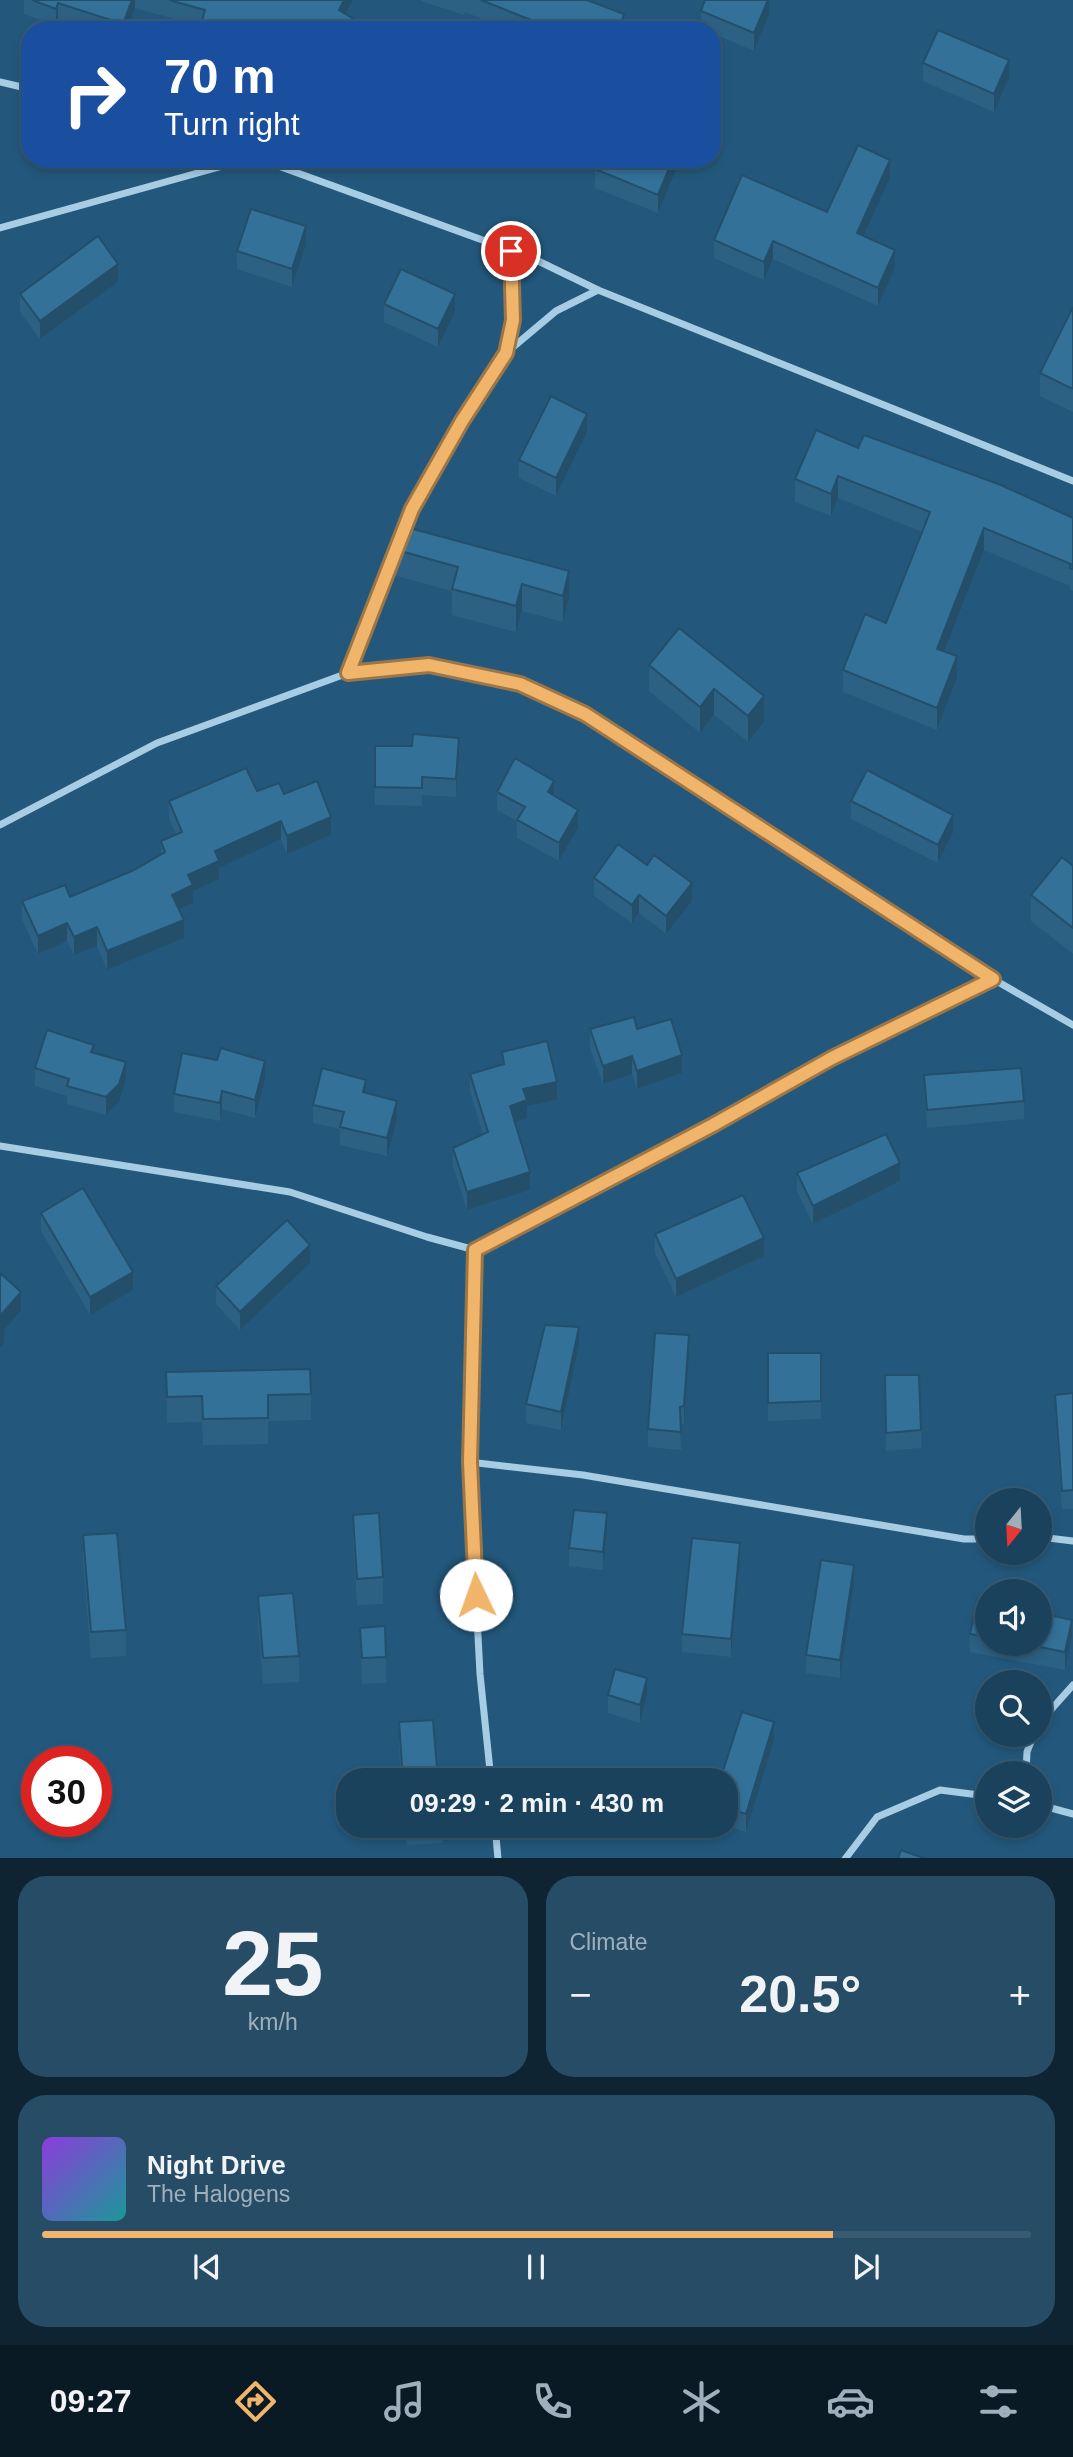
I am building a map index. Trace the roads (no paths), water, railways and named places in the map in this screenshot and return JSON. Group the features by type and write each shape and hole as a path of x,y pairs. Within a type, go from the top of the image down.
{"street":[{"path":"0,82 21,87"},
{"path":"0,228 216,168"},
{"path":"284,168 511,251 598,290 1073,481"},
{"path":"506,353 513,320 511,251"},
{"path":"348,673 412,509 462,421 506,353 556,312 598,290"},
{"path":"0,825 157,743 348,673 429,665 520,684 585,714 993,979 1073,1025"},
{"path":"0,1146 289,1192 475,1250 713,1125 832,1058 993,979"},
{"path":"475,1250 470,1462 481,1674 490,1768"},
{"path":"470,1462 583,1475 975,1539"},
{"path":"1052,1538 1073,1541"},
{"path":"1052,1709 1073,1685"},
{"path":"845,1858 877,1817 940,1790 975,1794"},
{"path":"1052,1808 1073,1814"},
{"path":"496,1838 498,1858"}]}
